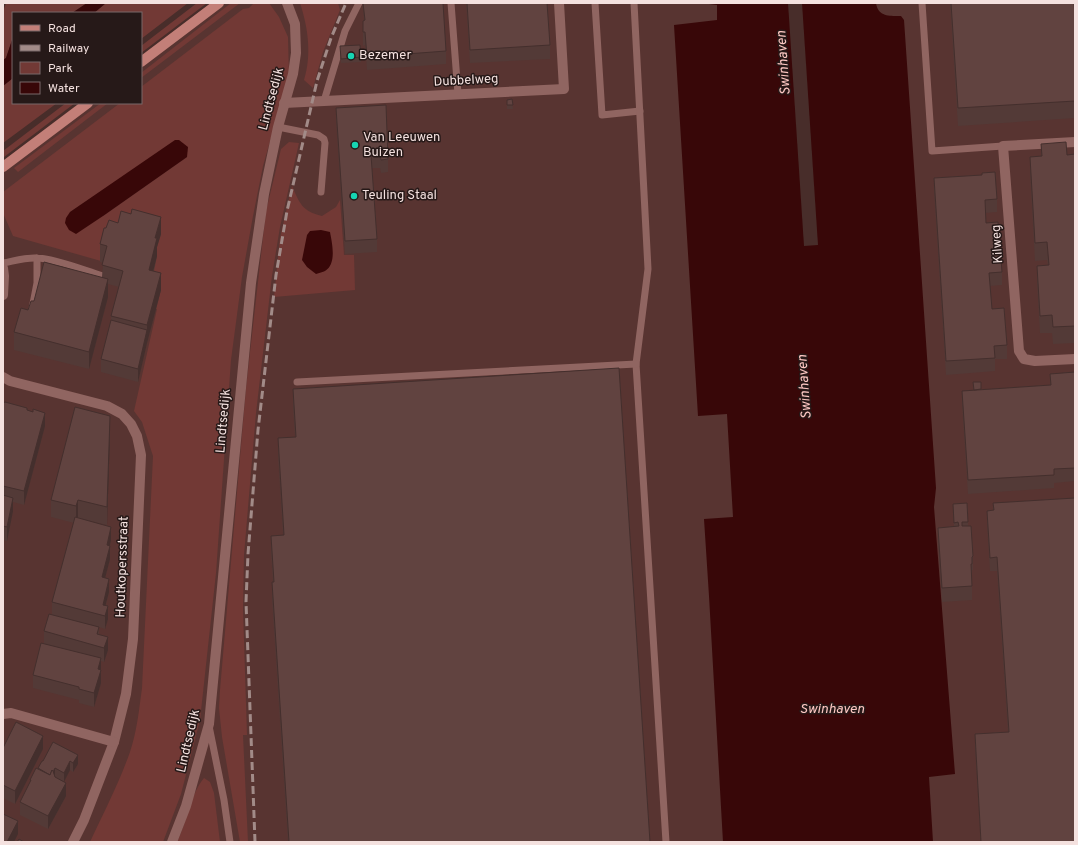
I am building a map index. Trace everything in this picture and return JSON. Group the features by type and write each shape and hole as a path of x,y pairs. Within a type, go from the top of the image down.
{"main road":[{"path":"142,61 219,3"},
{"path":"3,167 87,104"}],"street":[{"name":"Lindtsedijk","path":"172,842 186,806 209,724 251,284 264,194 284,102 293,74 296,53 295,24 287,3"},
{"name":"Dubbelweg","path":"284,102 564,89 559,3"},
{"path":"1003,146 1075,142"},
{"name":"Kilweg","path":"1003,146 1019,351 1024,359 1035,361 1075,359"},
{"path":"3,268 3,295"},
{"name":"Houtkopersstraat","path":"3,377 10,381 107,406 122,414 131,424 137,436 140,455 133,639 126,694 114,742 84,820 73,842"},
{"path":"3,714 11,713 114,742"}],"lane":[{"path":"324,101 345,31 358,3"},
{"path":"451,3 458,94"},
{"path":"596,3 602,115 640,111"},
{"path":"634,3 648,269 636,364 666,842"},
{"path":"922,3 932,151 1003,146"},
{"path":"278,127 318,135 324,139 322,192"},
{"path":"31,313 37,283 37,258"},
{"path":"3,263 37,258 50,260 103,276"},
{"path":"297,382 636,364"},
{"path":"209,724 224,800 230,842"}],"shaded area":[{"path":"211,3 1075,3 1075,842 3,842 3,161 78,104 142,104 142,55"}],"green space":[{"path":"6,3 87,3 74,12 12,12 12,40 6,58 3,60 3,12"},
{"path":"106,3 188,3 142,38 142,12 95,12"},
{"path":"197,3 207,3 142,52 142,45"},
{"path":"231,3 240,3 142,77 142,72"},
{"path":"254,3 269,3 279,17 288,37 289,75 263,166 242,277 231,360 216,573 200,720 181,794 163,842 90,842 126,764 139,712 142,688 153,456 142,422 134,411 157,309 144,306 108,263 13,236 3,213 3,192 119,104 142,104 142,86 243,9 249,8","holes":["187,157 103,216 70,212 129,173"]},
{"path":"300,3 338,3 340,10 323,52 313,88 304,80 308,61 308,41"},
{"path":"12,79 12,104 56,104 3,143 3,86"},
{"path":"65,104 74,104 4,157 3,151"},
{"path":"100,104 107,104 18,172 14,168"},
{"path":"289,142 299,143 280,227 272,276 256,413 244,555 243,609 247,735 243,735 248,842 240,842 222,737 219,708 220,690 246,388 266,211 281,149"},
{"path":"292,186 302,206 315,214 322,216 336,207 340,200 344,255 354,255 355,290 274,297 280,238"},
{"path":"204,778 210,782 214,793 220,842 177,842 195,792"}],"water":[{"path":"87,3 106,3 95,12 74,12"},
{"name":"Swinhaven","path":"701,3 876,3 879,11 885,15 901,16 904,20 936,488 934,507 955,774 929,777 933,842 723,842 704,519 733,517 727,414 698,416 674,25 717,20 717,5"},
{"path":"12,40 12,79 3,86 3,60 6,58"},
{"path":"175,140 179,140 188,147 187,157 76,234 69,230 65,223 70,212"},
{"path":"321,230 330,232 333,253 329,268 316,274 307,267 302,260 307,235 310,231"}],"pier":[{"path":"788,3 802,3 818,245 804,246"}],"building":[{"path":"363,3 443,3 446,51 367,57 365,32 363,32 363,21 365,20"},
{"path":"467,3 547,3 550,45 470,50"},
{"path":"951,3 1074,3 1075,101 958,108"},
{"path":"360,45 361,57 341,59 340,46"},
{"path":"512,99 513,105 507,105 507,100"},
{"path":"386,105 388,159 381,160 380,155 371,155 377,239 345,241 336,108"},
{"path":"1066,142 1067,155 1075,154 1075,326 1053,327 1052,315 1040,316 1037,266 1049,265 1047,242 1035,243 1030,157 1042,156 1041,144"},
{"path":"995,172 997,199 985,200 986,223 998,222 1002,272 989,273 992,309 1004,308 1007,345 994,346 995,358 946,361 934,178 982,175 982,173"},
{"path":"132,209 161,217 155,238 157,238 149,270 161,273 147,325 111,316 123,271 102,265 107,246 100,244 104,228 106,228 109,220 118,223 121,211 131,214"},
{"path":"44,262 108,279 89,352 14,332 21,308 28,310 31,301 34,301"},
{"path":"111,320 147,330 138,369 101,359"},
{"path":"619,368 650,842 289,842 272,582 274,582 271,536 284,535 278,438 296,437 293,389"},
{"path":"1075,372 1075,468 1054,469 1054,475 968,480 962,391 1051,385 1050,374"},
{"path":"973,382 981,382 981,389 974,390"},
{"path":"5,402 27,408 27,410 33,412 33,409 45,413 24,491 3,486 3,403"},
{"path":"75,407 110,416 107,507 78,500 76,506 51,500"},
{"path":"3,495 13,498 7,527 3,526"},
{"path":"1075,498 1075,842 981,842 975,734 1009,732 997,557 990,558 987,511 994,510 993,503"},
{"path":"967,503 968,522 962,522 962,526 971,526 973,556 971,564 972,586 942,588 938,528 959,526 958,522 954,523 953,504"},
{"path":"75,517 111,527 107,545 110,546 102,577 109,579 103,605 108,606 105,616 52,602"},
{"path":"49,614 99,627 97,634 108,637 104,648 44,631"},
{"path":"41,643 101,658 98,669 101,670 94,693 79,689 79,687 33,675"},
{"path":"16,722 43,736 15,791 3,785 3,748"},
{"path":"53,742 78,755 73,763 70,761 64,773 55,768 53,772 52,770 50,775 38,768"},
{"path":"36,768 50,775 52,770 55,777 66,783 48,816 20,802"},
{"path":"3,814 18,821 7,842 3,842"},
{"path":"19,839 24,842 17,842"}],"railway":[{"path":"255,842 246,602 248,554 258,430 276,275 287,211 317,81 331,38 346,3"}],"place":[{"name":"Bezemer","path":"351,56"},
{"name":"Van Leeuwen Buizen","path":"355,145"},
{"name":"Teuling Staal","path":"354,196"}]}
